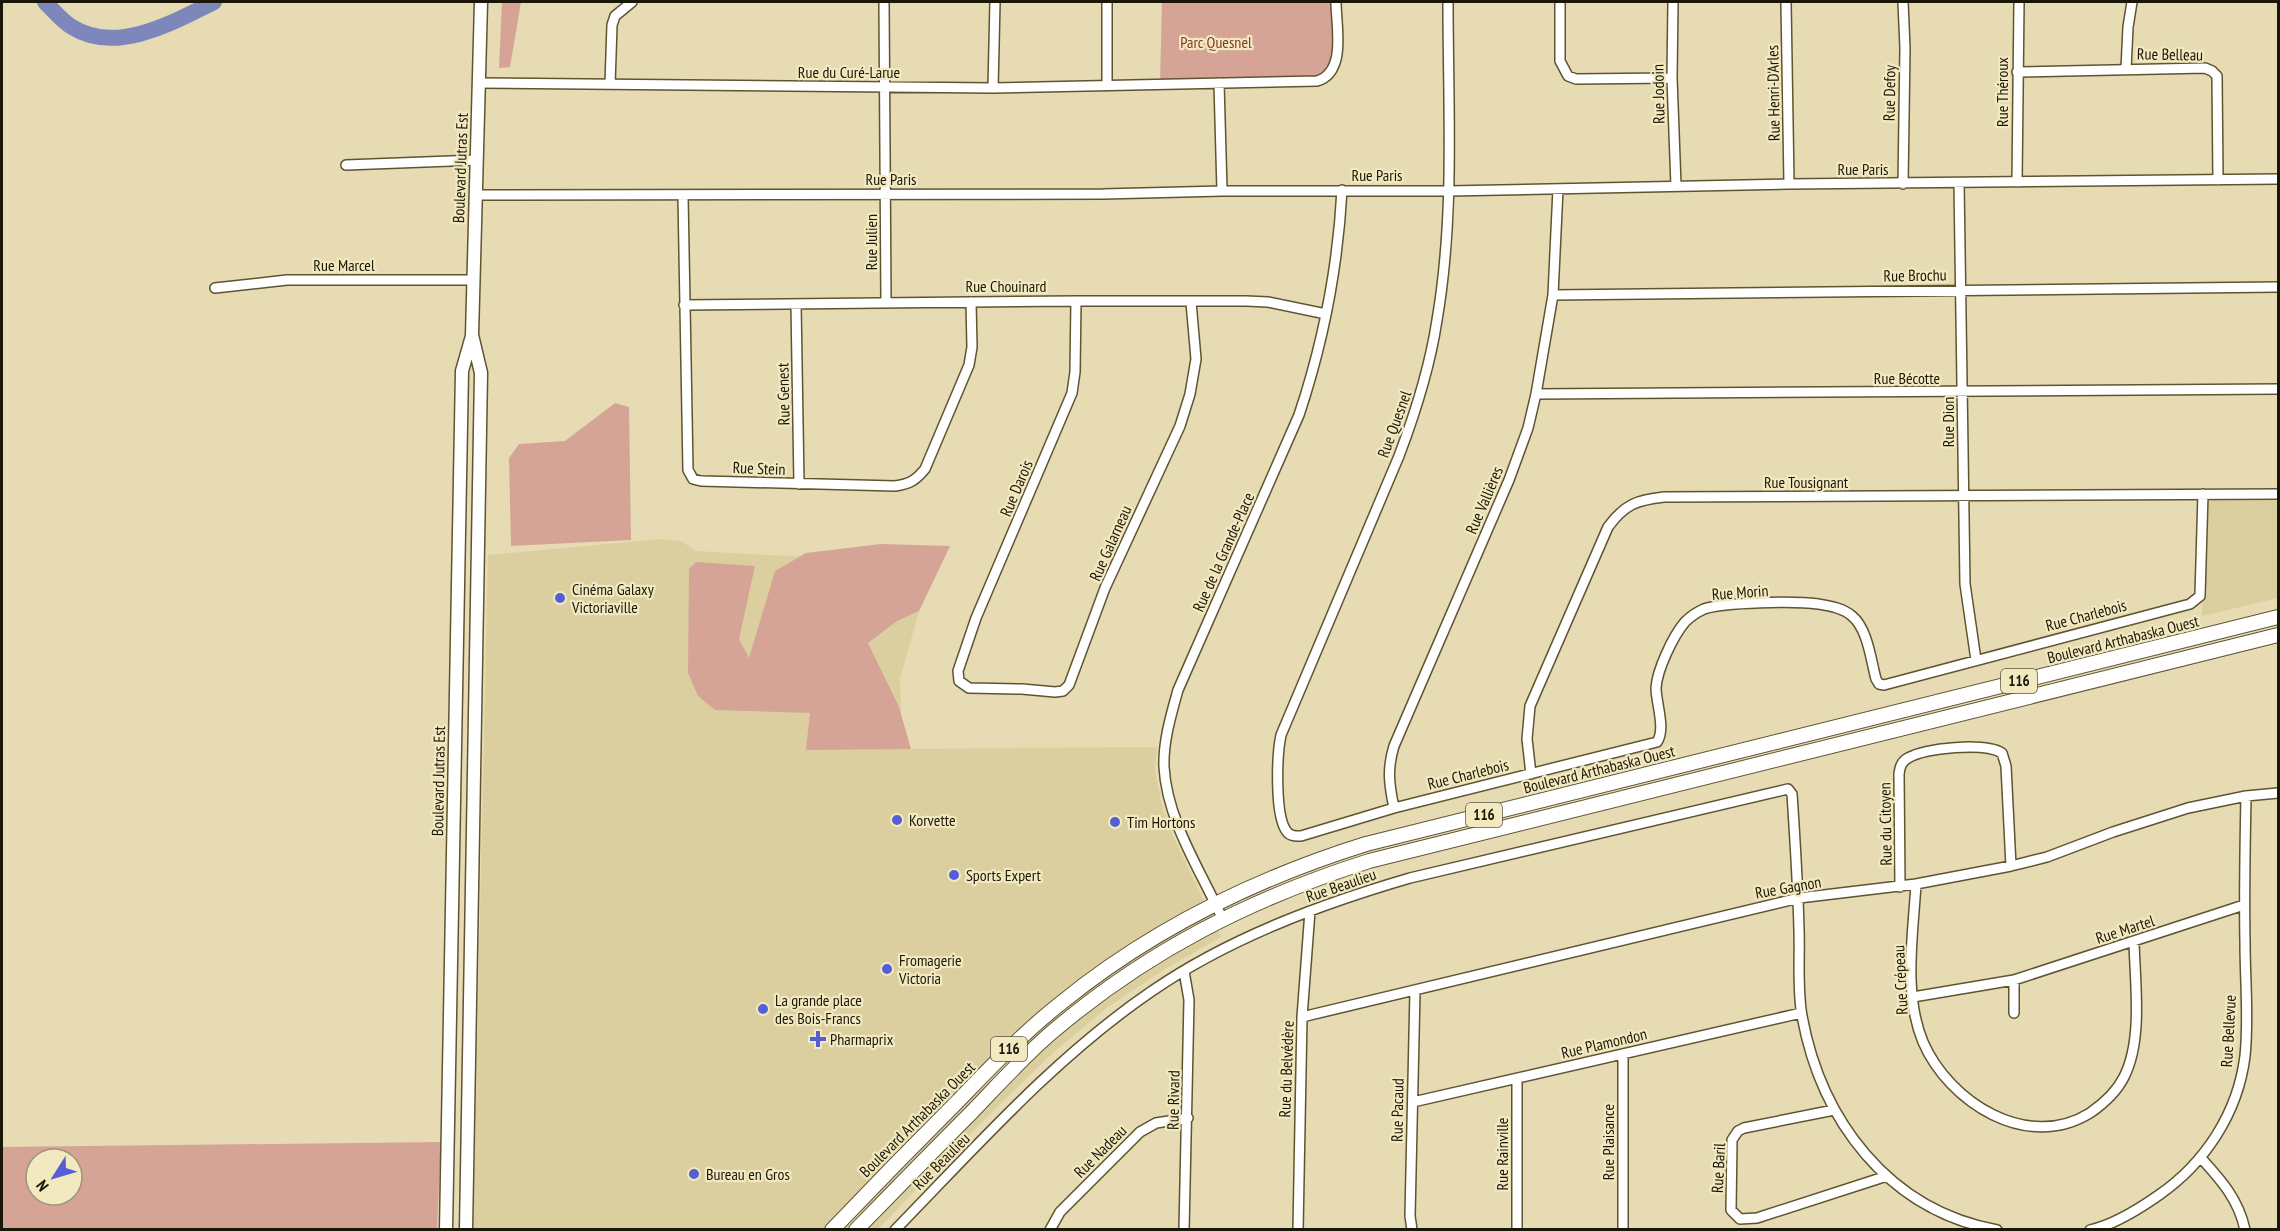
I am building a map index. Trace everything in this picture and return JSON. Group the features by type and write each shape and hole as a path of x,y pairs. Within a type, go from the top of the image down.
{"main road":[{"name":"Boulevard Jutras Est","path":"446,1230 462,371 472,335 482,2"},
{"name":"Boulevard Jutras Est","path":"466,1230 481,373 472,335"},
{"name":"Boulevard Arthabaska Ouest","path":"832,1230 1002,1056 1060,1003 1147,941 1252,885 1366,844 2278,617"},
{"name":"Boulevard Arthabaska Ouest","path":"856,1230 1050,1034 1132,971 1222,918 1284,890 1369,861 2278,635"}],"street":[{"path":"610,84 612,25 615,16 632,2"},
{"name":"Rue Julien","path":"884,2 886,303"},
{"path":"993,88 995,2"},
{"path":"1107,2 1107,86"},
{"name":"Rue du Curé-Larue","path":"479,83 993,88 1317,81 1325,79 1334,69 1337,58 1336,2"},
{"name":"Rue Quesnel","path":"1288,833 1281,815 1277,771 1277,752 1281,735 1400,456 1424,382 1437,319 1449,191 1448,2"},
{"path":"1560,2 1560,61 1568,76 1576,79 1672,78"},
{"name":"Rue Jodoin","path":"1673,2 1672,78 1676,186"},
{"name":"Rue Henri-D'Arles","path":"1786,2 1789,184"},
{"name":"Rue Defoy","path":"1903,2 1905,48 1903,184"},
{"name":"Rue Théroux","path":"2017,182 2019,2"},
{"path":"2126,69 2132,2"},
{"name":"Rue Belleau","path":"2017,72 2205,68 2212,71 2217,76 2218,180"},
{"path":"1219,83 1222,191"},
{"path":"346,165 477,160"},
{"name":"Rue Paris","path":"476,195 683,196 1449,191 1789,184 2278,179"},
{"name":"Rue Dion","path":"1959,183 1965,584 1976,660"},
{"name":"Rue Vallières","path":"1394,807 1389,787 1388,764 1394,746 1509,480 1528,428 1553,296 1558,189"},
{"name":"Rue de la Grande-Place","path":"1222,918 1175,815 1164,768 1167,739 1178,690 1299,415 1314,369 1326,314 1341,190"},
{"name":"Rue Stein","path":"683,196 688,470 693,478 701,481 895,486 907,485 917,480 925,469 969,365 972,347 971,302"},
{"name":"Rue Marcel","path":"215,288 287,280 474,280"},
{"name":"Rue Brochu","path":"1553,296 2278,287"},
{"name":"Rue Chouinard","path":"684,305 1076,301 1268,302 1326,314"},
{"name":"Rue Darois","path":"959,681 958,671 976,618 1072,393 1075,372 1076,301"},
{"name":"Rue Galarneau","path":"959,681 969,688 1055,692 1063,691 1069,686 1105,588 1180,426 1190,394 1196,359 1191,302"},
{"name":"Rue Genest","path":"796,304 799,484"},
{"name":"Rue Bécotte","path":"1536,394 2278,389"},
{"name":"Rue Tousignant","path":"1531,774 1527,739 1530,706 1600,542 1617,515 1629,505 1664,497 2278,494"},
{"name":"Rue Charlebois","path":"1879,684 1884,685 2195,602 2201,590 2203,495"},
{"name":"Rue Morin","path":"1657,742 1660,737 1660,728 1656,689 1661,666 1685,623 1702,610 1711,607 1816,604 1844,611 1853,616 1860,626 1879,684"},
{"name":"Rue Charlebois","path":"1288,833 1294,837 1301,836 1394,807 1657,742"},
{"name":"Rue du Citoyen","path":"1900,887 1899,774 1901,764 1909,757 1950,748 1987,747 2002,753 2006,766 2011,866"},
{"name":"Rue Beaulieu","path":"895,1230 1018,1104 1086,1041 1153,990 1184,971 1250,937 1310,910 1410,878 1788,789 1792,794 1799,898"},
{"name":"Rue Gagnon","path":"1302,1017 1799,898 1916,885 2011,866 2047,857 2113,832 2188,808 2246,796 2278,793"},
{"name":"Rue Bellevue","path":"2090,1230 2119,1219 2165,1191 2201,1158 2225,1123 2234,1099 2245,1056 2246,796"},
{"name":"Rue Crépeau","path":"1916,885 1912,950 1913,997 1923,1040 1935,1065 1953,1087 1975,1105 2016,1123 2047,1127 2067,1124 2097,1108 2124,1078 2131,1058 2135,1033 2134,942"},
{"path":"1799,898 1802,1013 1816,1071 1834,1110 1854,1141 1887,1176 1936,1209 1977,1228 1996,1230"},
{"name":"Rue Martel","path":"1913,997 2014,980 2244,905"},
{"name":"Rue du Belvédère","path":"1298,1230 1302,1017 1310,910"},
{"name":"Rue Rivard","path":"1184,971 1190,1000 1184,1230"},
{"path":"2014,980 2014,1013"},
{"name":"Rue Pacaud","path":"1412,1230 1410,1216 1415,991"},
{"name":"Rue Plamondon","path":"1413,1102 1802,1013"},
{"name":"Rue Plaisance","path":"1623,1054 1623,1230"},
{"name":"Rue Rainville","path":"1517,1079 1517,1230"},
{"name":"Rue Baril","path":"1834,1110 1738,1131 1732,1140 1731,1210 1735,1216 1740,1219 1757,1218 1887,1176"},
{"name":"Rue Nadeau","path":"1050,1230 1060,1212 1140,1132 1156,1123 1188,1118"},
{"path":"2201,1158 2224,1184 2236,1202 2245,1230"}],"shaded area":[{"path":"2278,498 2278,598 2202,616 2209,501"},
{"path":"661,539 681,541 696,551 807,557 950,546 919,611 900,679 902,749 1157,747 1155,771 1163,810 1171,832 1221,937 1165,969 1108,1007 1055,1051 878,1229 473,1230 488,555"}],"green space":[{"path":"502,2 521,2 510,67 499,68"},
{"name":"Parc Quesnel","path":"1162,2 1336,2 1337,59 1325,79 1160,84"},
{"path":"615,403 629,407 631,540 511,546 509,458 519,444 565,441"},
{"path":"881,544 950,546 919,611 897,621 868,643 899,707 911,749 806,750 810,713 715,710 698,696 688,673 689,569 696,562 755,566 739,639 749,658 775,571 806,553"},
{"path":"441,1142 437,1229 2,1229 2,1147"}],"waterway":[{"path":"45,2 72,27 89,35 107,38 126,37 163,26 214,2"}],"place":[{"name":"Cinéma Galaxy Victoriaville","path":"560,598"},
{"name":"Korvette","path":"897,820"},
{"name":"Tim Hortons","path":"1115,822"},
{"name":"Sports Expert","path":"954,875"},
{"name":"Fromagerie Victoria","path":"887,969"},
{"name":"La grande place des Bois-Francs","path":"763,1009"},
{"name":"Pharmaprix","path":"818,1039"},
{"name":"Bureau en Gros","path":"694,1174"}]}
